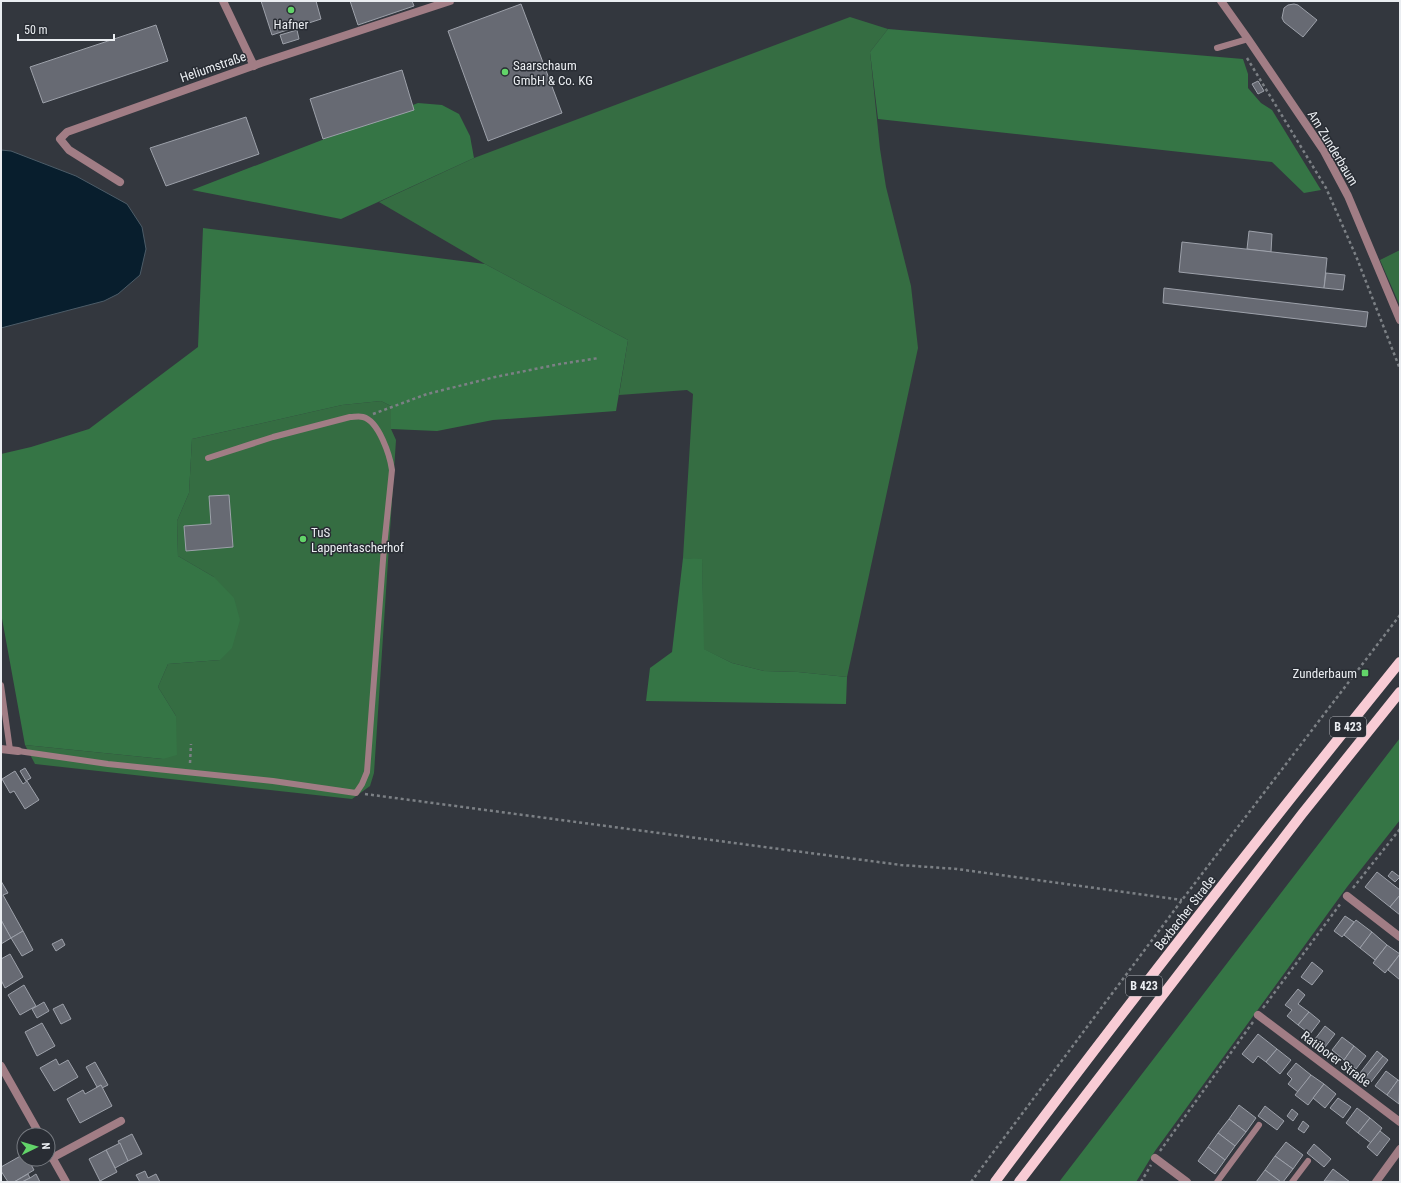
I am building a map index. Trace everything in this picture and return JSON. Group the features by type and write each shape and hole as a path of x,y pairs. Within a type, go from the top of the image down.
{"main road":[{"name":"Bexbacher Straße","path":"995,1182 1063,1091 1291,798 1400,662"},
{"path":"1019,1182 1302,814 1400,692"}],"street":[{"path":"223,1 254,66"},
{"name":"Heliumstraße","path":"120,182 69,150 60,139 67,132 254,66 450,1"},
{"name":"Am Zunderbaum","path":"1221,1 1324,151 1348,196 1400,320"},
{"path":"1,749 14,750"},
{"path":"1347,896 1400,936"},
{"name":"Ratiborer Straße","path":"1258,1015 1400,1122"},
{"path":"1,1066 35,1127"},
{"path":"56,1156 121,1121"},
{"path":"1376,1182 1400,1149"},
{"path":"1155,1158 1187,1182"},
{"path":"56,1165 66,1182"}],"lane":[{"path":"1217,48 1248,39"},
{"path":"1,685 14,750 108,764 274,781 356,793 367,772 384,547 392,470 390,458 384,443 372,423 364,417 350,417 272,437 208,458"},
{"path":"1217,1182 1259,1125"},
{"path":"1292,1182 1308,1161"}],"path":[{"path":"1248,39 1246,53 1248,61 1326,188 1356,256 1400,369"},
{"path":"364,417 426,394 502,376 560,364 599,358"},
{"path":"971,1182 1182,900 1400,615"},
{"path":"190,772 191,744"},
{"path":"356,793 901,865 957,870 1182,900"},
{"path":"1141,1182 1155,1158 1258,1015 1347,896 1400,829"}],"green space":[{"path":"850,17 888,29 870,52 880,149 886,187 911,286 918,348 847,677 798,672 764,671 732,663 703,649 702,560 683,558 693,394 687,390 619,395 628,340 485,264 379,202 474,158"},
{"path":"888,29 1243,59 1248,74 1248,88 1261,103 1272,110 1321,190 1304,193 1272,162 878,119 870,52"},
{"path":"418,103 442,105 459,114 470,136 474,158 341,219 192,190"},
{"path":"203,228 485,264 628,340 616,411 493,420 437,431 391,429 391,406 381,401 342,405 192,439 189,493 177,521 178,556 214,577 234,598 240,620 232,648 220,660 168,664 158,687 176,716 177,755 163,759 25,745 1,613 1,454 31,447 89,429 198,347"},
{"path":"1400,250 1400,306 1380,260"},
{"path":"381,401 391,406 391,429 396,440 374,773 370,786 352,799 35,764 25,745 163,759 176,716 158,687 168,664 220,660 214,577 178,556 177,521 189,493 192,439 342,405"},
{"path":"683,558 702,559 704,649 732,663 764,671 798,672 847,677 846,704 646,701 650,668 672,652"},
{"path":"1400,738 1400,820 1347,887 1155,1151 1136,1182 1059,1182"}],"water":[{"path":"1,150 11,151 76,176 127,204 142,227 146,249 140,275 118,294 104,301 1,328"}],"building":[{"name":"Hafner","path":"261,1 316,1 321,19 272,35"},
{"path":"350,1 412,1 414,6 358,25"},
{"name":"Saarschaum GmbH & Co. KG","path":"521,4 562,113 488,141 448,31"},
{"path":"1288,5 1298,5 1317,20 1303,37 1284,22 1282,18 1284,8"},
{"path":"156,25 168,61 43,103 30,67"},
{"path":"297,30 299,39 283,44 280,35"},
{"path":"402,70 414,110 323,139 310,99"},
{"path":"1258,81 1264,91 1258,94 1252,84"},
{"path":"246,117 259,154 166,186 150,148"},
{"path":"1249,231 1272,234 1271,252 1247,249"},
{"path":"1182,242 1327,258 1324,288 1179,272"},
{"path":"1326,273 1345,275 1343,290 1324,288"},
{"path":"1164,288 1368,312 1366,327 1163,303"},
{"path":"229,495 233,547 186,551 184,526 211,524 209,496"},
{"path":"25,768 31,778 26,781 20,771"},
{"path":"15,771 23,784 27,781 39,800 25,809 14,791 10,793 2,779"},
{"path":"1392,871 1400,877 1395,882 1388,876"},
{"path":"1377,872 1400,890 1400,895 1390,907 1365,887"},
{"path":"1,881 8,893 3,895 23,931 11,938 1,920"},
{"path":"1400,895 1400,915 1390,907"},
{"path":"1345,916 1354,922 1342,937 1334,931"},
{"path":"1,920 11,938 1,944"},
{"path":"1356,920 1372,932 1360,948 1344,935"},
{"path":"23,931 33,950 22,956 11,938"},
{"path":"1372,932 1387,945 1375,960 1360,948"},
{"path":"62,939 65,945 56,951 52,944"},
{"path":"1387,945 1400,954 1385,973 1373,963"},
{"path":"10,954 23,977 5,988 1,980 1,959"},
{"path":"1400,954 1400,980 1388,970"},
{"path":"1312,962 1323,971 1312,985 1301,977"},
{"path":"24,985 36,1006 20,1015 8,995"},
{"path":"1298,989 1305,995 1298,1004 1309,1012 1298,1025 1287,1016 1292,1010 1285,1005"},
{"path":"44,1002 49,1011 37,1018 32,1009"},
{"path":"63,1004 71,1019 61,1024 53,1009"},
{"path":"1309,1012 1320,1021 1310,1034 1298,1025"},
{"path":"42,1023 55,1046 37,1056 25,1032"},
{"path":"1325,1026 1335,1034 1325,1047 1315,1039"},
{"path":"1258,1034 1277,1049 1266,1062 1258,1056 1253,1063 1242,1054"},
{"path":"1342,1037 1354,1046 1344,1060 1332,1050"},
{"path":"1354,1046 1366,1056 1356,1069 1344,1060"},
{"path":"1277,1049 1291,1060 1280,1074 1266,1062"},
{"path":"1377,1051 1383,1056 1365,1078 1360,1073"},
{"path":"1383,1056 1388,1060 1371,1082 1365,1078"},
{"path":"56,1059 59,1065 68,1060 78,1077 54,1091 40,1068"},
{"path":"95,1062 108,1085 102,1088 101,1085 97,1087 86,1067"},
{"path":"1296,1063 1311,1075 1298,1092 1288,1084 1292,1079 1287,1074"},
{"path":"1386,1071 1398,1080 1387,1095 1375,1086"},
{"path":"1311,1075 1324,1084 1308,1105 1295,1095"},
{"path":"1398,1080 1400,1081 1399,1104 1387,1095"},
{"path":"1324,1084 1336,1094 1325,1108 1313,1098"},
{"path":"101,1085 112,1106 80,1123 67,1099 83,1090 85,1094"},
{"path":"1338,1098 1351,1107 1343,1118 1330,1108"},
{"path":"1239,1105 1256,1118 1246,1132 1229,1119"},
{"path":"1265,1106 1284,1121 1277,1130 1258,1116"},
{"path":"1357,1108 1370,1118 1358,1133 1346,1123"},
{"path":"1292,1109 1298,1114 1293,1121 1287,1116"},
{"path":"1370,1118 1382,1128 1371,1143 1358,1133"},
{"path":"1229,1119 1246,1132 1235,1146 1218,1133"},
{"path":"1303,1121 1309,1126 1304,1133 1298,1129"},
{"path":"1380,1131 1390,1139 1377,1156 1367,1147"},
{"path":"1218,1133 1235,1146 1225,1160 1208,1147"},
{"path":"132,1134 142,1154 128,1161 118,1141"},
{"path":"1286,1142 1303,1155 1293,1169 1275,1156"},
{"path":"120,1143 128,1161 115,1168 106,1150"},
{"path":"1314,1144 1331,1159 1324,1167 1307,1153"},
{"path":"1208,1147 1225,1160 1215,1174 1198,1161"},
{"path":"106,1150 117,1172 100,1181 89,1159"},
{"path":"1275,1156 1293,1169 1283,1182 1265,1170"},
{"path":"16,1159 16,1167 32,1167 34,1170 14,1182 8,1182 1,1171 1,1167"},
{"path":"1333,1169 1350,1182 1324,1181"},
{"path":"1265,1170 1281,1182 1256,1182"},
{"path":"145,1171 148,1178 156,1174 160,1182 140,1182 136,1175"},
{"path":"28,1174 30,1178 22,1182 14,1182"},
{"path":"36,1174 40,1182 22,1182 30,1178"}],"place":[{"name":"Hafner","path":"291,10"},
{"name":"Saarschaum GmbH & Co. KG","path":"505,72"},
{"name":"TuS Lappentascherhof","path":"303,539"},
{"name":"Zunderbaum","path":"1365,673"}]}
